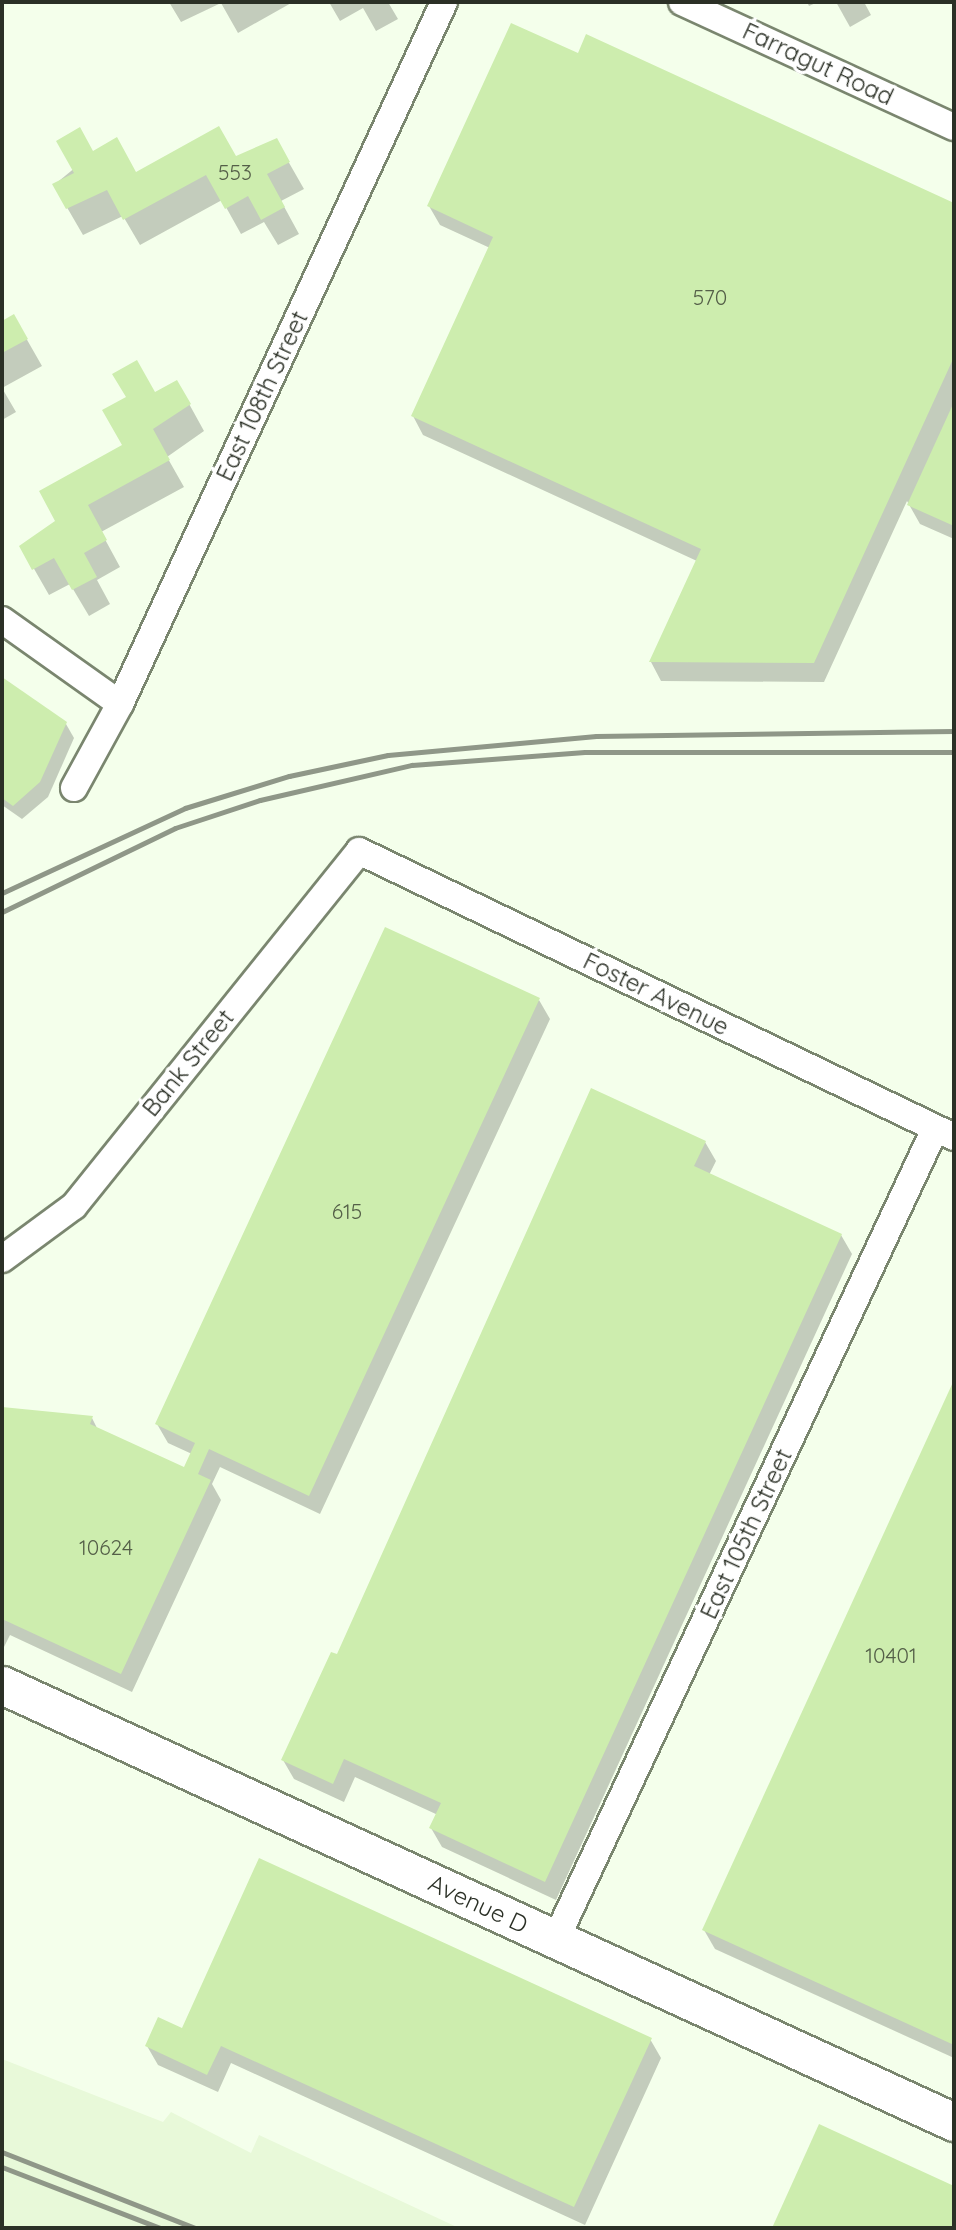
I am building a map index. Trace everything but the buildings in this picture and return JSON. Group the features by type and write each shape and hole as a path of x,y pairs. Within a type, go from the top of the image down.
{"main road":[{"name":"Avenue D","path":"2,1685 954,2122"}],"street":[{"name":"East 108th Street","path":"74,788 120,705 444,2"},
{"name":"Farragut Road","path":"682,2 954,127"},
{"path":"2,620 120,705"},
{"name":"Foster Avenue","path":"359,851 945,1133"},
{"name":"Bank Street","path":"2,1259 74,1206 359,851"},
{"name":"East 105th Street","path":"556,1939 945,1133"}],"shaded area":[{"path":"2,2059 163,2122 171,2112 251,2153 259,2135 459,2228 2,2228"}],"railway":[{"path":"2,893 185,808 289,776 388,755 596,736 954,731"},
{"path":"2,912 175,828 260,800 412,765 585,752 954,752"},
{"path":"2,2152 195,2228"},
{"path":"2,2167 160,2228"}]}
